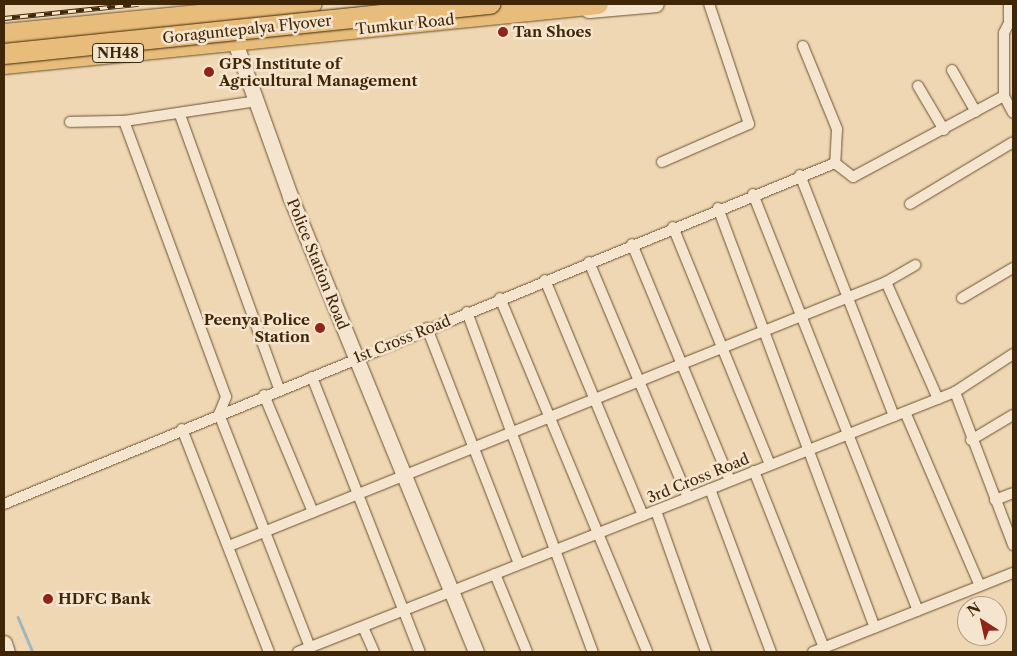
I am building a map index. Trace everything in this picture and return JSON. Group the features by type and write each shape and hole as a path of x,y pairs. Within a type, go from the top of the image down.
{"highway":[{"name":"NH48","path":"4,34 221,8 312,4"},
{"name":"Goraguntepalya Flyover","path":"4,43 382,4"},
{"name":"Goraguntepalya Flyover","path":"4,54 490,4"},
{"name":"Tumkur Road","path":"4,64 234,44 300,34 598,4"}],"street":[{"path":"298,4 300,34"},
{"path":"4,71 234,44 656,4"},
{"path":"662,162 749,124 709,4"},
{"path":"1009,4 1009,69 1004,96 1013,113"},
{"path":"4,25 221,8"},
{"name":"Police Station Road","path":"221,8 257,101 290,196 476,652"},
{"path":"803,46 837,129 835,164 852,177 944,130 1004,96"},
{"path":"952,70 976,112"},
{"path":"918,86 944,130"},
{"path":"70,122 124,121 180,115 257,101"},
{"path":"180,115 279,389"},
{"path":"124,121 226,396 219,414 310,648"},
{"path":"910,204 1013,142"},
{"name":"1st Cross Road","path":"4,504 718,208 800,175 835,164"},
{"path":"800,175 894,416"},
{"path":"753,194 850,433 918,611"},
{"path":"718,208 806,451 875,628"},
{"path":"673,227 770,465"},
{"path":"632,244 730,481"},
{"path":"589,262 642,381 688,498"},
{"path":"229,546 849,298 886,282 915,265"},
{"path":"962,298 1013,268"},
{"path":"545,280 643,515"},
{"path":"886,282 938,398"},
{"path":"500,298 596,534 647,652"},
{"path":"467,312 514,432 594,652"},
{"path":"427,328 519,564"},
{"name":"3rd Cross Road","path":"298,652 310,648 323,648 363,627 404,610 955,392 1013,354"},
{"path":"312,377 420,652"},
{"path":"955,392 971,440 1013,544"},
{"path":"264,395 313,512"},
{"path":"905,412 980,586"},
{"path":"971,440 1013,416"},
{"path":"182,429 269,652"},
{"path":"754,471 824,648"},
{"path":"710,489 771,652"},
{"path":"995,500 1013,493"},
{"path":"656,510 706,652"},
{"path":"814,652 1013,573"},
{"path":"495,574 528,652"},
{"path":"363,627 374,652"},
{"path":"4,643 8,652"}],"waterway":[{"path":"18,617 33,652"}],"railway":[{"path":"4,18 138,4"}],"place":[{"name":"Tan Shoes","path":"503,32"},
{"name":"GPS Institute of Agricultural Management","path":"209,72"},
{"name":"Peenya Police Station","path":"320,328"},
{"name":"HDFC Bank","path":"48,599"}]}
